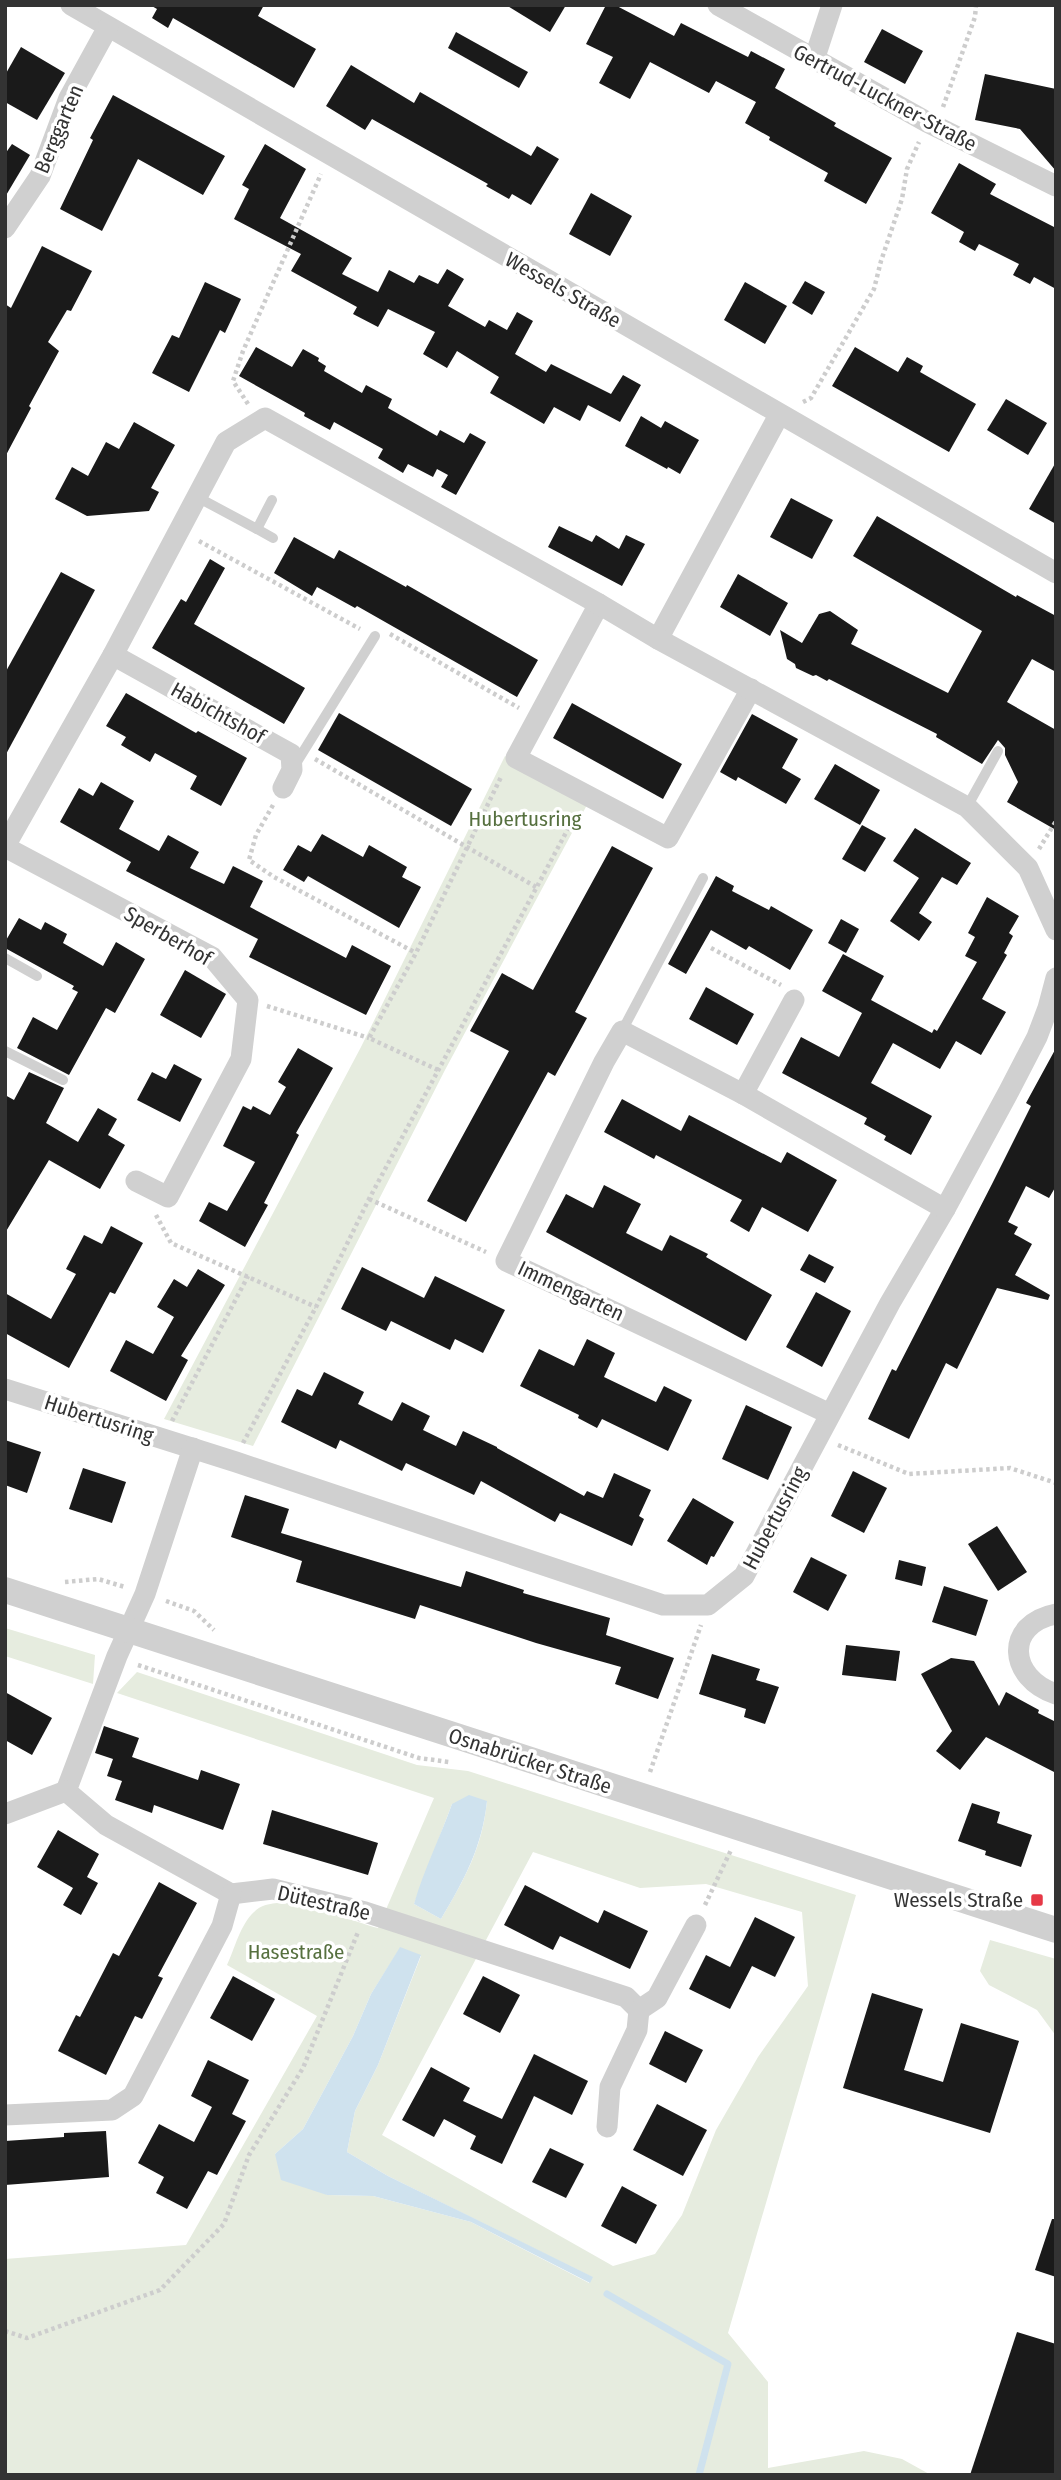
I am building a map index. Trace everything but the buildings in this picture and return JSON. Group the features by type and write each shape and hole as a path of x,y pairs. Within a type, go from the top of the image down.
{"street":[{"name":"Wessels Straße","path":"71,5 1056,573"},
{"name":"Gertrud-Luckner-Straße","path":"718,5 932,124 1056,186"},
{"path":"814,60 832,5"},
{"name":"Berggarten","path":"5,228 40,176 69,98 108,27"},
{"path":"659,639 779,415"},
{"path":"5,846 113,655 226,442 265,418 659,639 967,807 1028,868 1056,930"},
{"path":"599,604 516,758 668,838 751,689"},
{"name":"Habichtshof","path":"113,655 291,754 292,770"},
{"name":"Sperberhof","path":"5,846 212,957 248,1000"},
{"name":"Hubertusring","path":"5,1389 236,1462 663,1605 708,1605 744,1576 890,1303 946,1209 1037,1037 1056,978"},
{"path":"136,1181 168,1197 242,1059 248,1000"},
{"path":"743,1094 794,1000"},
{"path":"622,1031 743,1094 946,1209"},
{"name":"Immengarten","path":"622,1031 506,1261 830,1414"},
{"path":"5,1814 66,1791 145,1594 192,1448"},
{"name":"Osnabrücker Straße","path":"5,1590 1056,1930"},
{"path":"1056,1614 1041,1617 1027,1629 1019,1645 1020,1664 1028,1680 1056,1694"},
{"path":"5,2115 112,2110 133,2096 222,1926 231,1894 106,1825 66,1791"},
{"name":"Dütestraße","path":"231,1894 273,1889 365,1912 626,1997 639,2010"},
{"path":"607,2127 610,2087 637,2030 639,2010 657,1998 696,1925"}],"lane":[{"path":"197,497 273,538"},
{"path":"257,529 272,500"},
{"path":"292,770 374,636"},
{"path":"967,807 998,751"},
{"name":"Immengarten","path":"622,1031 702,878"},
{"path":"5,958 37,976"},
{"path":"5,1051 63,1080"}],"path":[{"path":"779,415 811,398 874,289 902,199 907,169 932,124 975,17 976,5"},
{"path":"265,418 246,403 233,381 243,351 329,155"},
{"path":"179,531 374,636 381,629 521,709"},
{"path":"416,953 274,877 249,860 257,835 292,770 466,846 536,887"},
{"path":"369,1038 416,953 503,773"},
{"path":"236,1462 369,1199 581,803"},
{"path":"1028,868 1056,821"},
{"path":"711,947 791,990 794,1000"},
{"path":"248,1000 369,1038 438,1070"},
{"path":"136,1181 171,1242 316,1307"},
{"path":"369,1199 506,1261"},
{"path":"163,1439 248,1276"},
{"path":"818,1436 909,1474 1010,1468 1056,1483"},
{"path":"649,1775 708,1605"},
{"path":"696,1925 732,1847"},
{"path":"5,2331 27,2338 160,2290 224,2224 249,2155 303,2068 365,1912"}],"green space":[{"path":"505,756 588,803 445,1070 253,1446 164,1419 361,1047"},
{"path":"5,1628 95,1655 93,1684 5,1656"},
{"name":"Hasestraße","path":"137,1672 417,1765 468,1771 856,1895 728,2333 768,2382 768,2468 864,2451 902,2459 931,2475 5,2475 5,2259 186,2245 317,2016 227,1965 245,1923 254,1912 265,1905 279,1903 314,1908 378,1928 434,1798 117,1693","holes":["487,1801 477,1849 441,1919 414,1904 452,1804","533,1852 640,1888 706,1884 802,1912 808,1986 758,2057 716,2130 682,2215 655,2254 613,2266 382,2135","400,1948 421,1956 378,2065 355,2111 347,2152 388,2176 592,2277 589,2283 471,2222 373,2196 327,2195 275,2154 303,2129 353,2036 371,1994"]},
{"path":"990,1940 1056,1959 1056,2036 1037,2010 989,1985 980,1971"}],"water":[{"path":"469,1795 487,1801 485,1818 471,1863 441,1919 414,1904 452,1804"},
{"path":"400,1947 421,1955 378,2065 355,2111 347,2152 388,2176 593,2277 590,2283 471,2222 373,2196 327,2195 281,2180 275,2154 303,2129 353,2036 371,1994"}],"waterway":[{"path":"607,2294 728,2364 699,2475"}],"place":[{"name":"Wessels Straße","path":"1037,1900"}]}
